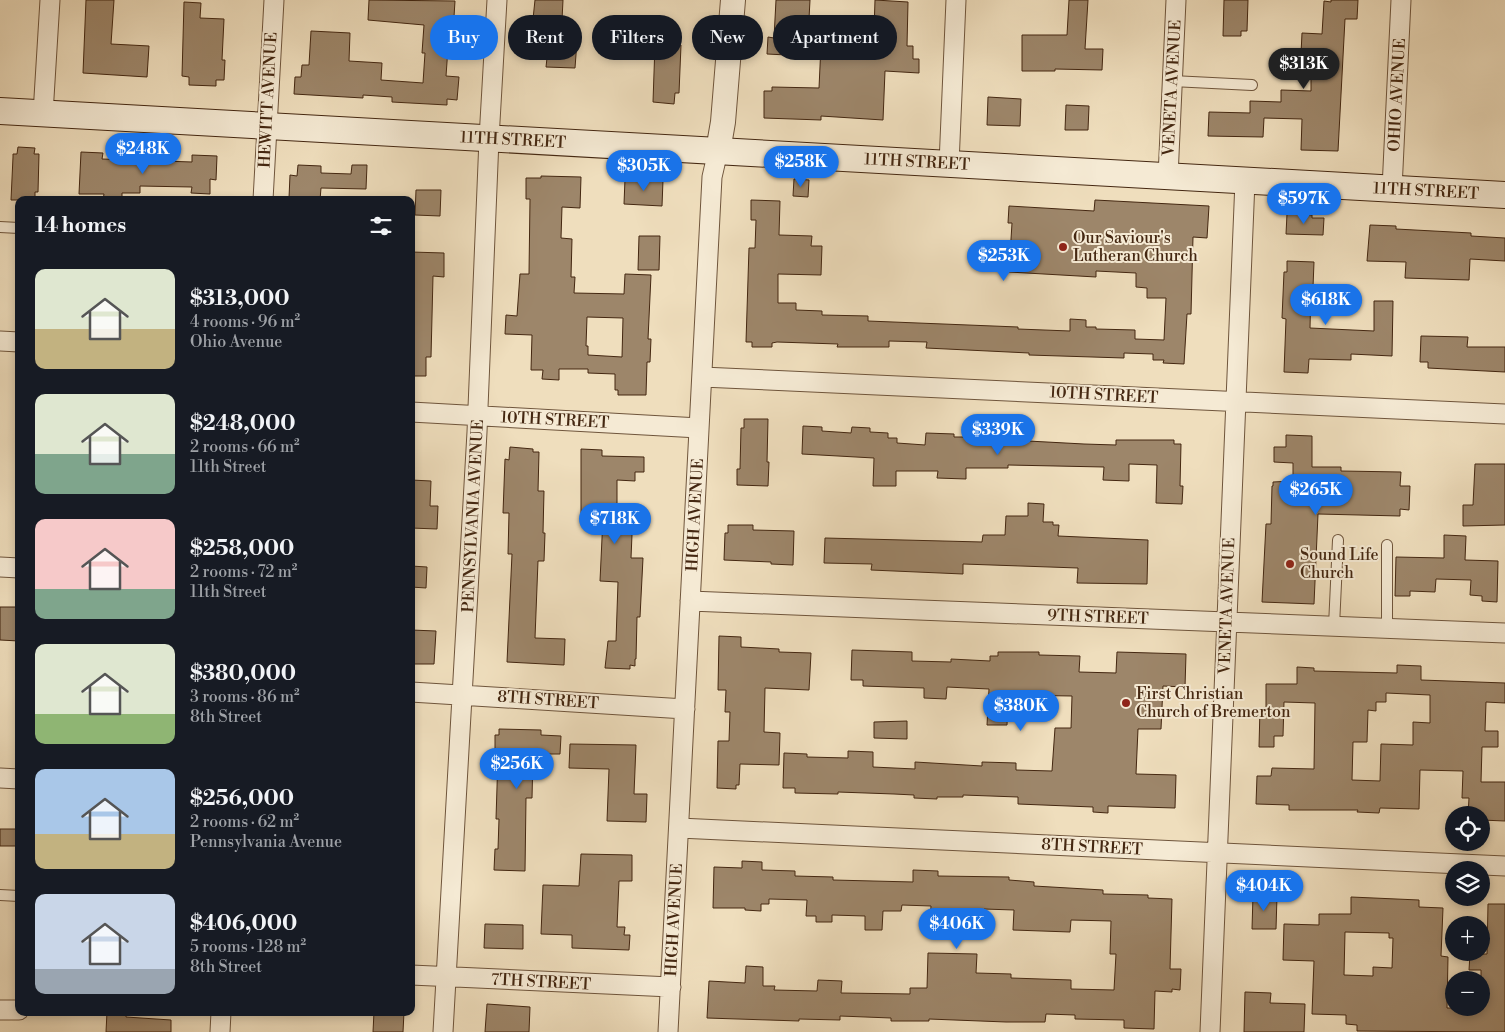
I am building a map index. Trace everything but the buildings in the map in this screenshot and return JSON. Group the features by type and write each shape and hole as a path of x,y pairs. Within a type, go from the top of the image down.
{"main road":[{"name":"11TH STREET","path":"0,111 1505,195"}],"street":[{"path":"43,114 50,0"},
{"name":"HEWITT AVENUE","path":"263,196 274,0"},
{"name":"PENNSYLVANIA AVENUE","path":"443,1032 478,416 489,139 498,0"},
{"name":"HIGH AVENUE","path":"668,1032 712,177 723,122 733,0"},
{"path":"949,164 956,0"},
{"name":"VENETA AVENUE","path":"1168,176 1176,0"},
{"name":"OHIO AVENUE","path":"1392,189 1402,0"},
{"name":"VENETA AVENUE","path":"1210,1032 1245,181"},
{"path":"0,342 15,342"},
{"name":"10TH STREET","path":"702,377 1505,414"},
{"name":"10TH STREET","path":"415,412 699,428"},
{"path":"0,567 15,568"},
{"name":"9TH STREET","path":"690,600 1505,633"},
{"name":"8TH STREET","path":"415,692 685,709"},
{"path":"0,778 15,779"},
{"name":"8TH STREET","path":"679,828 1505,866"},
{"name":"7TH STREET","path":"415,975 671,988"},
{"path":"0,1010 15,1010"},
{"path":"220,1032 221,1016"}],"lane":[{"path":"1172,81 1252,85"},
{"path":"0,227 15,228"},
{"path":"1334,626 1338,540"},
{"path":"1387,545 1387,628"},
{"path":"0,895 15,896"}],"place":[{"name":"Our Saviour's Lutheran Church","path":"1063,247"},
{"name":"Sound Life Church","path":"1290,564"},
{"name":"First Christian Church of Bremerton","path":"1126,703"}]}
